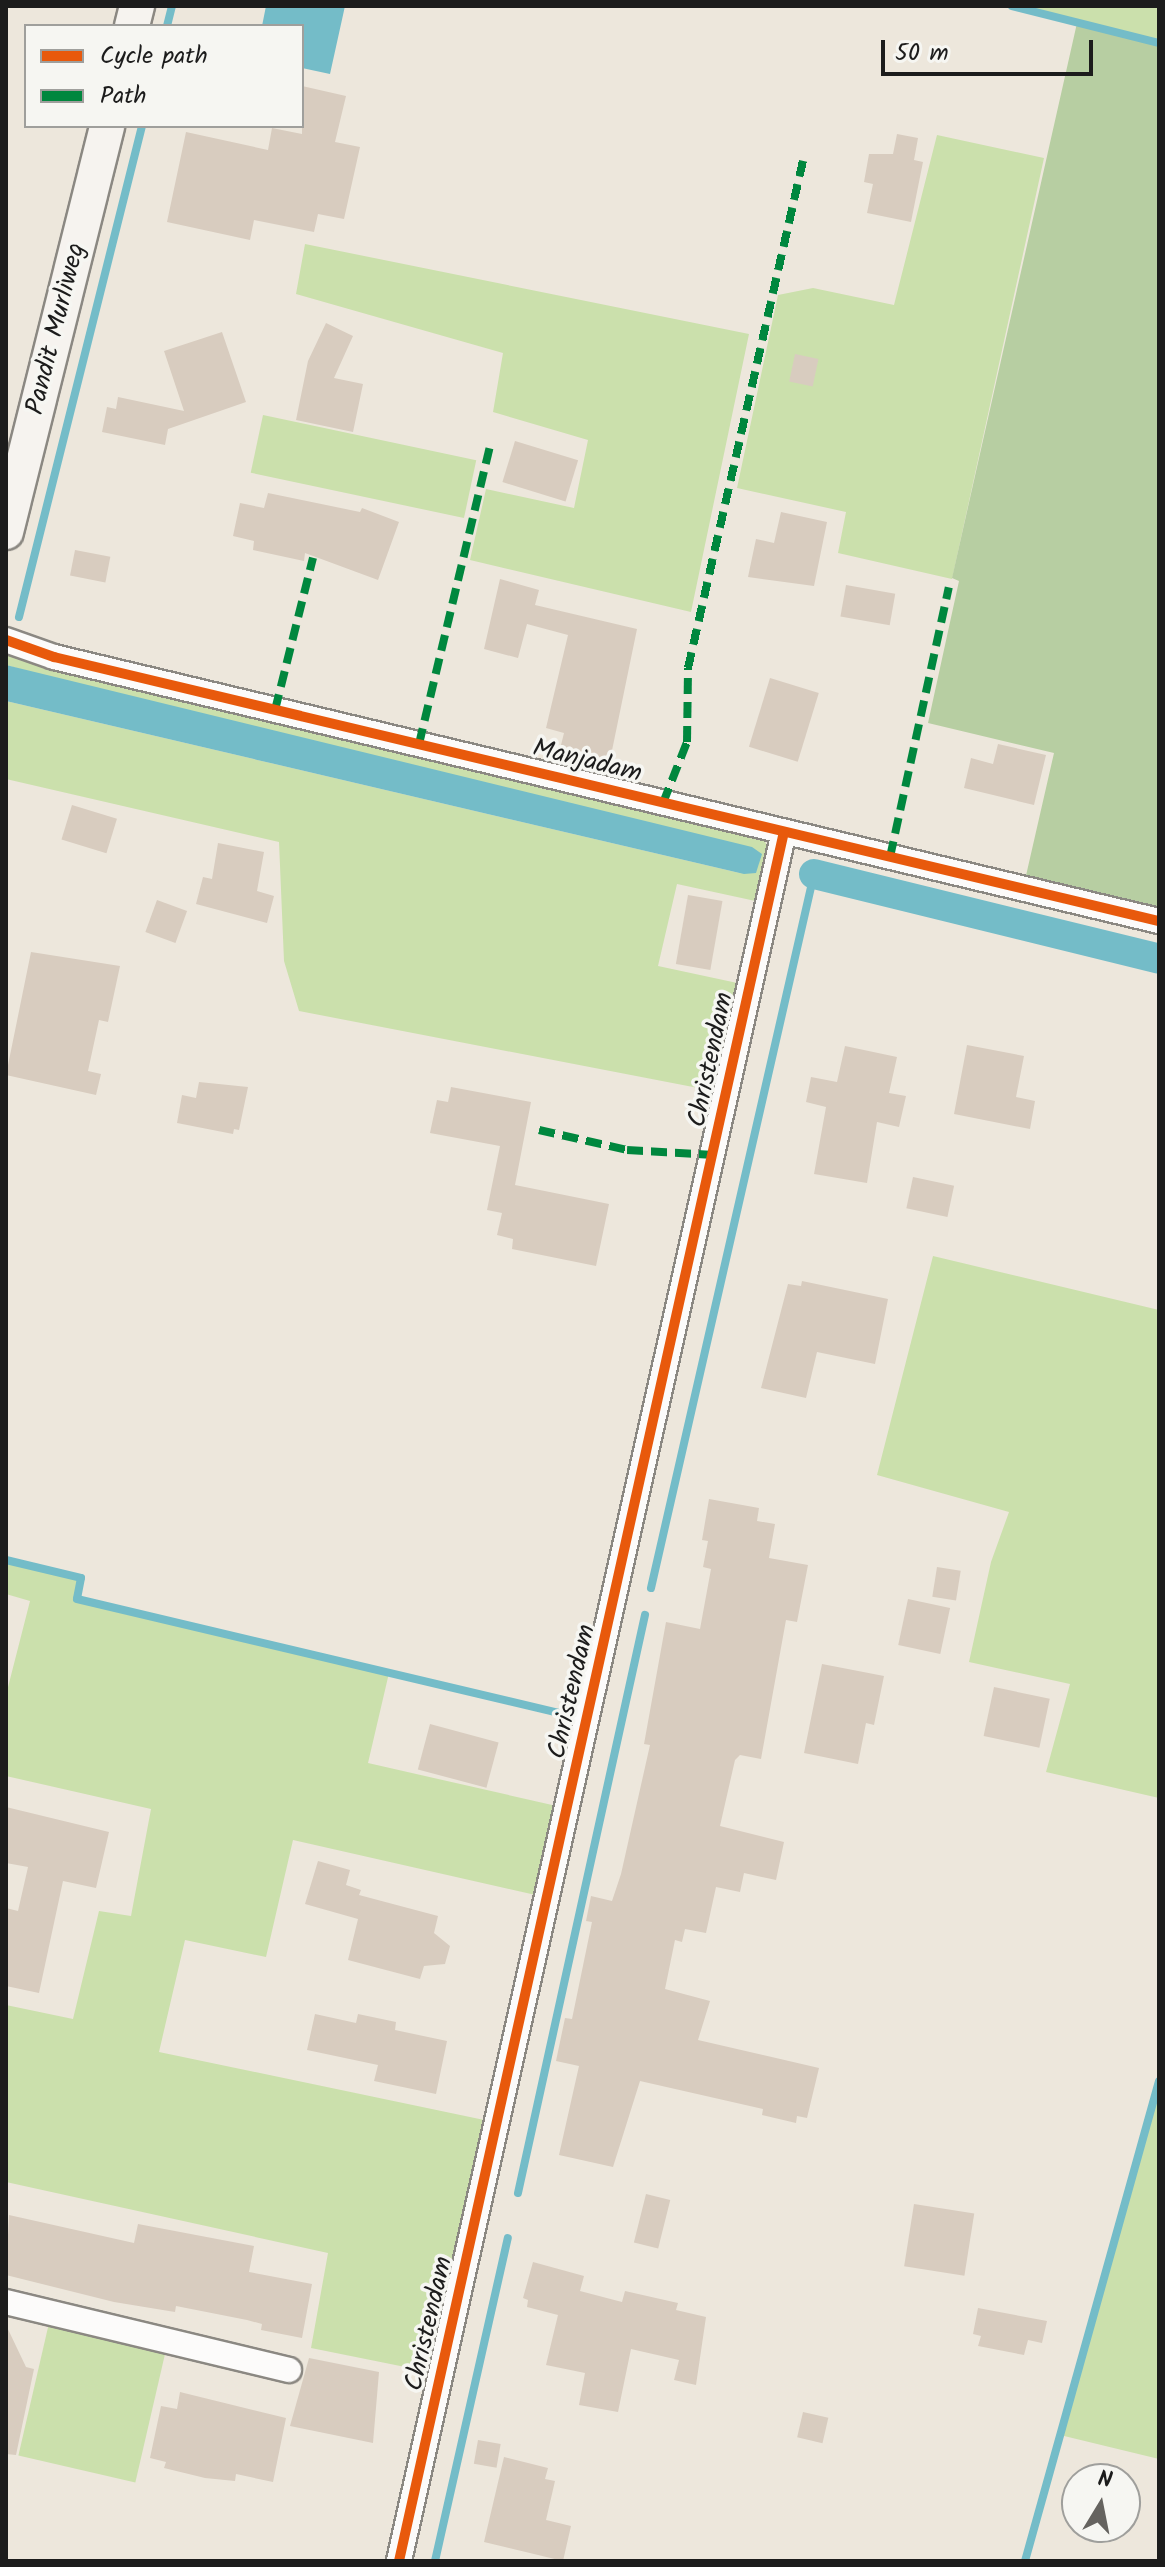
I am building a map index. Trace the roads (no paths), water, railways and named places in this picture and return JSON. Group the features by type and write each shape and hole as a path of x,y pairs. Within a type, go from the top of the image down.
{"street":[{"name":"Pandit Murliweg","path":"6,532 107,128"},
{"name":"Manjadam","path":"6,640 54,657 1159,921"},
{"name":"Christendam","path":"399,2561 784,832"},
{"path":"6,2302 289,2370"}],"water":[{"path":"266,6 345,6 330,74 304,68 304,24 262,24"},
{"path":"6,665 752,847 762,854 756,873 744,874 6,701"}],"waterway":[{"path":"168,24 172,6"},
{"path":"1012,6 1159,43"},
{"path":"19,617 141,128"},
{"path":"651,1588 814,874"},
{"path":"814,874 1159,959"},
{"path":"6,1560 81,1578 77,1599 561,1713"},
{"path":"518,2193 645,1615"},
{"path":"1025,2561 1159,2081"},
{"path":"435,2561 508,2238"}]}
